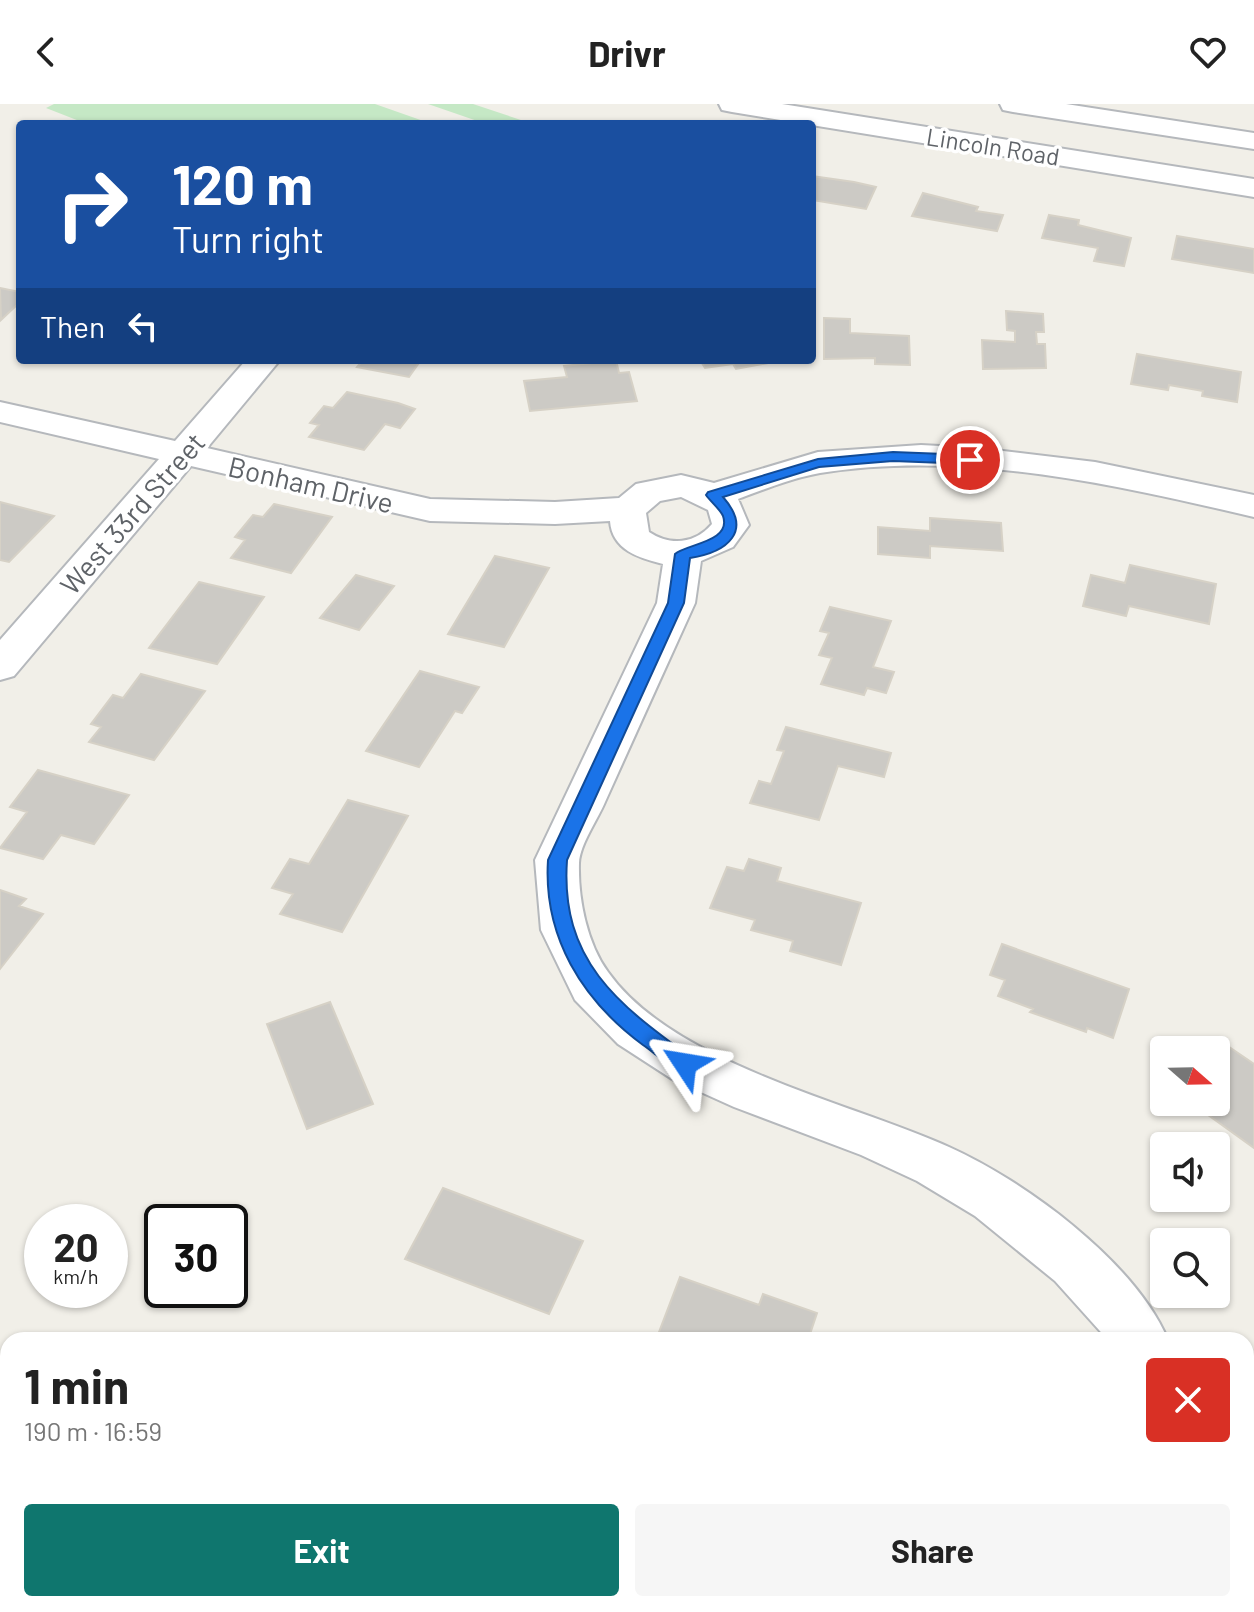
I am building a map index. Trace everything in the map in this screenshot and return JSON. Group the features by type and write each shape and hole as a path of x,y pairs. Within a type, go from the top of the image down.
{"street":[{"name":"Lincoln Road","path":"732,104 1254,188"},
{"name":"Lincoln Road","path":"1013,104 1254,141"},
{"name":"West 33rd Street","path":"0,666 261,364"},
{"name":"Bonham Drive","path":"0,412 430,510 530,513 628,509"},
{"path":"713,495 818,463 915,456 1075,472 1161,485 1254,506"},
{"path":"681,486 713,495 730,514 731,525 725,536 708,548 683,554 665,553 636,540 628,530 628,509 649,492 681,486"},
{"path":"683,554 676,603 557,860 555,890 565,935 587,979 624,1020 693,1068 757,1097 892,1143 947,1171 1000,1204 1097,1288 1134,1332"}],"green space":[{"path":"54,104 375,104 421,120 77,120 46,108"},
{"path":"428,104 473,104 521,120 474,120"}],"building":[{"path":"816,177 876,187 866,209 816,201"},
{"path":"923,193 978,207 976,211 1003,215 997,231 912,216"},
{"path":"1049,215 1079,220 1078,225 1131,238 1124,266 1094,261 1098,248 1042,238"},
{"path":"1177,236 1254,249 1254,273 1172,259"},
{"path":"0,288 16,291 16,306 1,320"},
{"path":"1006,311 1043,314 1044,332 1036,332 1037,344 1045,344 1046,368 983,369 982,340 1015,342 1015,331 1007,330"},
{"path":"824,318 850,319 850,333 909,336 910,365 875,364 875,358 824,359"},
{"path":"1137,354 1241,372 1237,402 1202,396 1203,391 1169,385 1168,390 1131,384"},
{"path":"360,364 418,364 409,377 357,367"},
{"path":"617,364 619,373 629,372 637,401 530,411 524,381 567,377 564,366"},
{"path":"702,364 733,364 705,368"},
{"path":"733,364 763,364 736,369"},
{"path":"347,392 415,409 400,428 385,424 364,450 309,437 319,425 310,423 324,406 333,408"},
{"path":"0,502 54,516 9,562 0,560"},
{"path":"274,504 332,517 291,573 231,558 245,540 235,537 253,515 263,517"},
{"path":"930,518 1001,523 1003,551 930,546 930,558 878,554 878,527 930,531"},
{"path":"495,556 549,568 504,647 448,634"},
{"path":"1130,565 1216,584 1209,624 1129,606 1126,616 1083,606 1091,575 1125,583"},
{"path":"356,575 394,586 359,630 320,618"},
{"path":"199,582 264,597 217,664 149,648"},
{"path":"830,607 891,621 873,667 894,672 886,693 867,688 864,695 821,684 832,658 819,655 829,633 820,631"},
{"path":"420,671 479,687 462,713 455,711 419,767 366,751"},
{"path":"141,674 205,691 154,760 89,742 101,727 91,724 113,695 123,698"},
{"path":"786,727 891,753 884,777 838,766 819,820 750,803 759,781 771,784 784,751 777,750"},
{"path":"38,770 129,795 94,844 61,835 43,859 0,848 27,812 10,807"},
{"path":"348,800 408,816 342,932 280,914 293,894 272,888 290,859 309,864"},
{"path":"749,859 781,868 777,881 861,903 841,965 790,951 793,941 751,930 755,920 710,908 727,867 744,871"},
{"path":"0,890 26,899 19,906 43,914 0,969"},
{"path":"1002,944 1129,989 1113,1038 1030,1012 1033,1009 998,996 1005,980 990,975"},
{"path":"330,1002 373,1104 307,1129 267,1024"},
{"path":"1230,1048 1254,1064 1254,1148 1209,1116 1230,1116"},
{"path":"443,1188 583,1241 549,1314 405,1259"},
{"path":"680,1277 759,1305 763,1294 817,1313 811,1332 659,1332"}],"route":[{"path":"685,1064 624,1020 587,979 565,935 555,890 557,860 676,603 683,554 715,545 731,525 730,514 713,495 818,463 844,459 893,456 970,460"}]}
